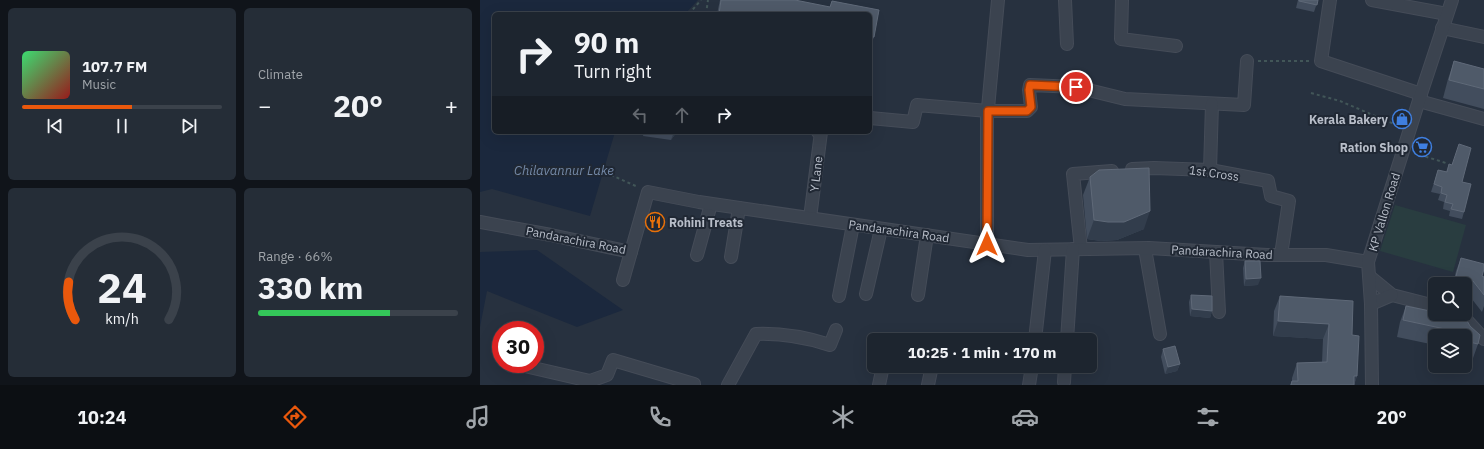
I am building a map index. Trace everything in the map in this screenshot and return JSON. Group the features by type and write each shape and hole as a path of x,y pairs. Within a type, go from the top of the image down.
{"street":[{"path":"987,244 988,111 998,0"},
{"path":"1065,0 1066,44"},
{"path":"1122,0 1121,39 1176,46"},
{"path":"1330,0 1321,61 1484,119"},
{"path":"1372,0 1447,14"},
{"name":"KP Vallon Road","path":"1372,385 1371,304 1368,262 1452,0"},
{"path":"1442,28 1484,37"},
{"path":"872,118 913,122 917,105 988,111 1027,111 1031,107 1029,90 1030,85 1076,87 1125,99 1244,105 1247,61"},
{"path":"1210,170 1212,104"},
{"name":"Y Lane","path":"810,218 821,134"},
{"name":"1st Cross","path":"1077,249 1073,174 1154,168 1210,170 1268,182 1271,196 1289,201 1281,255"},
{"name":"Pandarachira Road","path":"480,222 631,252 648,192 711,204 1028,250 1145,248 1281,255 1326,255 1368,262"},
{"path":"697,255 711,204"},
{"path":"731,257 740,208"},
{"path":"839,296 853,225"},
{"path":"866,294 881,229"},
{"path":"918,295 927,235"},
{"path":"1145,248 1160,334"},
{"path":"1068,333 1077,249"},
{"path":"1036,333 1045,250"},
{"path":"623,280 631,252"},
{"path":"1216,252 1219,312"},
{"path":"1370,277 1392,295 1428,304"},
{"path":"1371,304 1392,295"},
{"path":"1467,321 1484,339"},
{"path":"728,385 756,334 778,333 830,345 836,330"},
{"path":"544,370 590,381 607,375 613,360 694,385"},
{"path":"878,385 881,373"},
{"path":"928,385 931,373"},
{"path":"1029,385 1031,373"},
{"path":"1064,382 1065,373"}],"path":[{"path":"691,12 701,0"},
{"path":"706,12 708,0"},
{"path":"1247,61 1321,61"},
{"path":"1311,93 1340,101 1409,131"},
{"path":"1403,150 1446,163"},
{"path":"611,175 648,192"}],"green space":[{"path":"1395,205 1466,225 1453,272 1380,251"}],"water":[{"name":"Chilavannur Lake","path":"480,0 698,0 687,12 492,12 492,134 614,134 590,216 492,189 480,192"},
{"path":"537,250 623,310 577,327 487,291 480,327 480,252"}],"building":[{"path":"721,0 795,0 830,7 832,1 879,10 874,37 872,37 872,12 719,12"},
{"path":"1299,0 1318,0 1317,5"},
{"path":"1454,61 1484,69 1484,89 1449,80"},
{"path":"1459,144 1471,148 1462,182 1471,184 1464,212 1451,209 1453,204 1445,202 1447,195 1441,193 1442,187 1434,184 1438,170 1447,172 1449,164 1452,165"},
{"path":"1149,168 1150,211 1124,222 1094,220 1090,177 1099,170"},
{"path":"1461,258 1484,264 1482,276 1484,277 1484,295 1472,281 1472,277 1456,276"},
{"path":"1245,261 1260,261 1261,278 1246,279"},
{"path":"1191,295 1212,296 1212,311 1192,309"},
{"path":"1280,296 1353,301 1352,335 1359,336 1357,376 1354,376 1354,385 1291,385 1292,381 1298,381 1297,363 1327,362 1329,324 1278,321"},
{"path":"1406,306 1428,311 1428,321 1467,321 1470,326 1480,335 1478,344 1472,343 1472,329 1445,329 1403,320"},
{"path":"1175,346 1180,364 1168,367 1163,349"}],"place":[{"name":"Kerala Bakery","path":"1402,119"},
{"name":"Ration Shop","path":"1422,147"},
{"name":"Rohini Treats","path":"655,222"}],"route":[{"path":"987,244 988,111 1027,111 1031,107 1029,90 1030,85 1076,87"}]}
